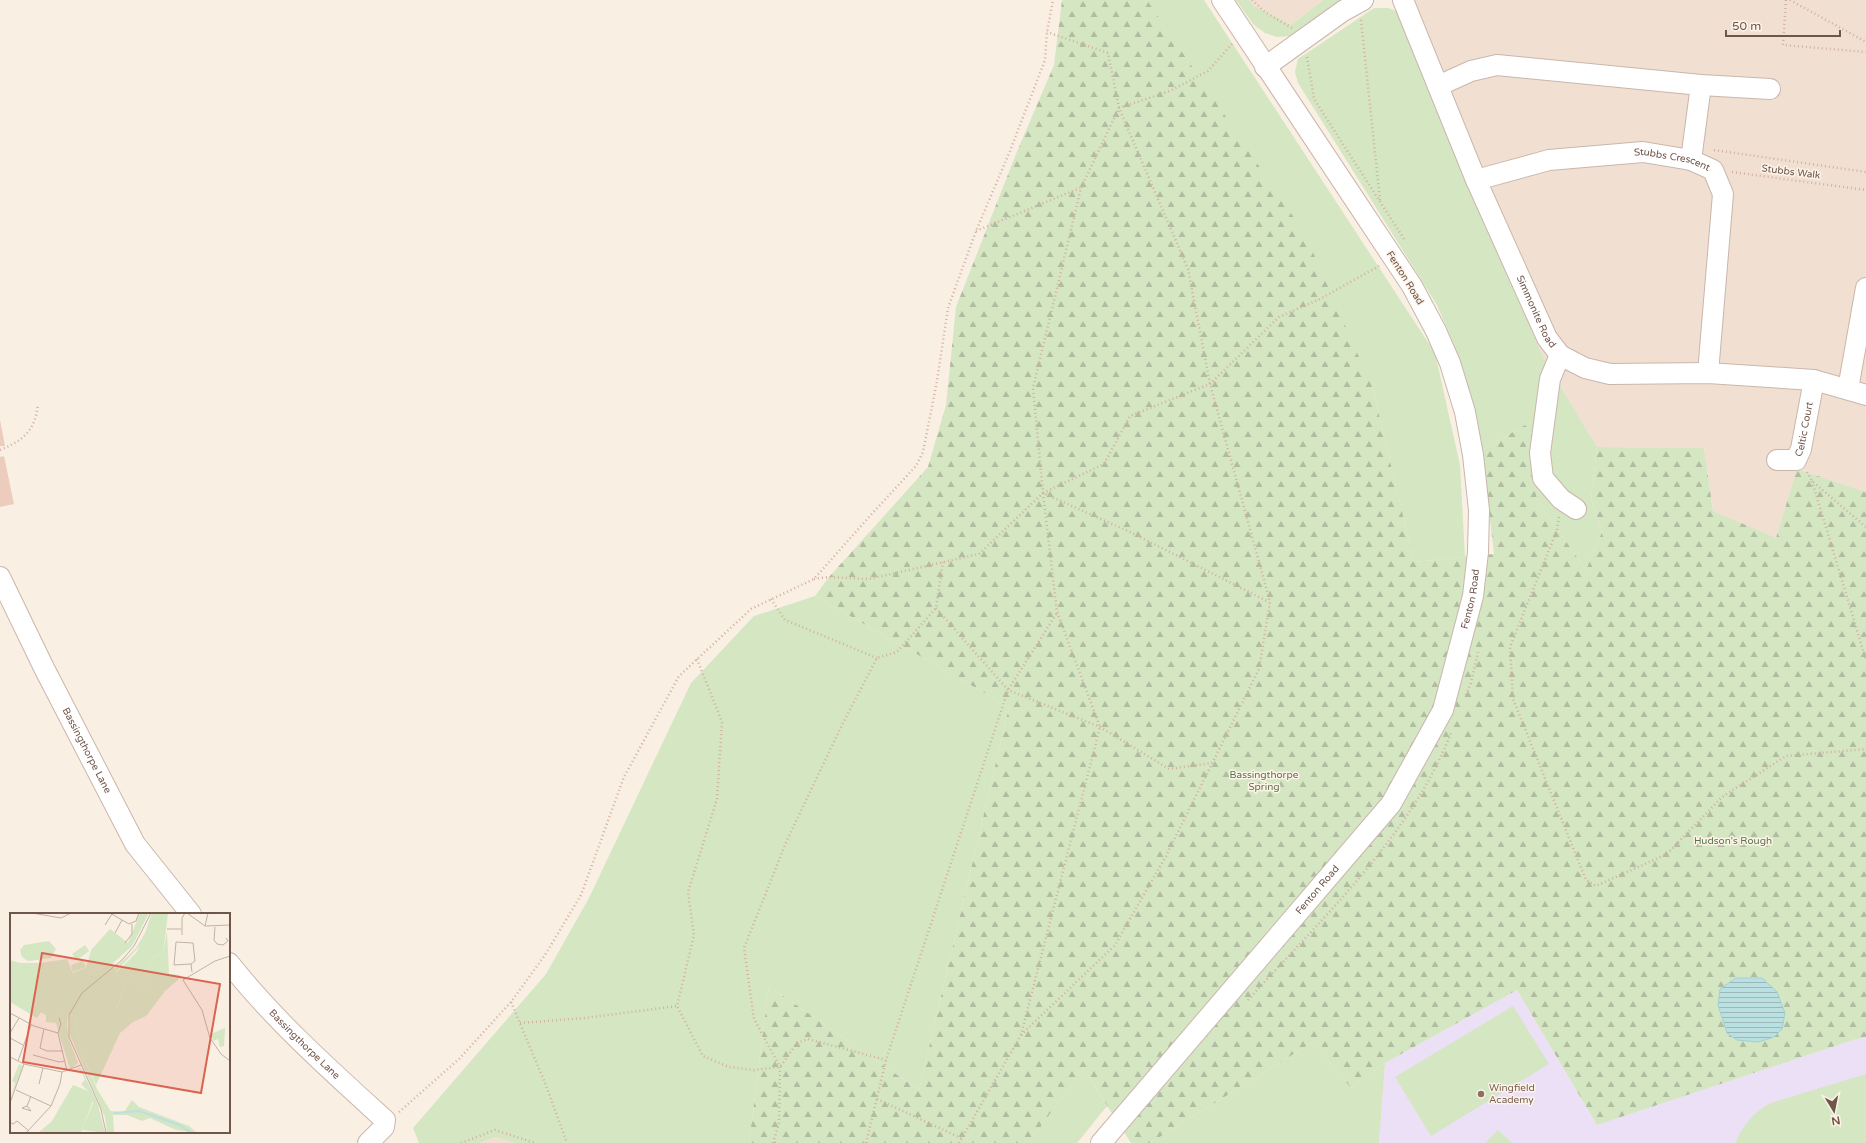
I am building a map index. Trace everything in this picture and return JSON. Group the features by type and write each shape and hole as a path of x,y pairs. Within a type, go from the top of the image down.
{"street":[{"name":"Fenton Road","path":"1101,1143 1391,804 1443,710 1473,596 1478,552 1479,510 1473,455 1465,412 1450,363 1433,324 1412,286 1265,67 1222,0"},
{"name":"Simmonite Road","path":"1403,0 1476,180 1547,338 1560,355 1585,368 1610,374 1708,373 1814,380 1857,392"},
{"path":"1265,67 1343,11 1363,7"},
{"path":"1438,86 1471,71 1497,65 1701,85 1770,89"},
{"path":"1692,154 1701,85"},
{"name":"Stubbs Crescent","path":"1476,180 1549,160 1643,152 1692,154 1713,170 1723,194 1708,373"},
{"path":"1857,392 1866,288"},
{"path":"1560,355 1550,380 1540,453 1543,478 1569,504"},
{"name":"Celtic Court","path":"1787,460 1801,449 1814,380"},
{"name":"Bassingthorpe Lane","path":"0,577 44,668 135,844 190,913"},
{"name":"Bassingthorpe Lane","path":"230,963 245,983 308,1050 385,1120"},
{"path":"368,1143 384,1127 385,1120"}],"path":[{"path":"814,579 868,517 916,466 923,452 937,381 948,308 976,231 1010,150 1045,60 1047,32 1053,0"},
{"path":"1252,0 1265,12 1294,30 1304,39 1314,99 1404,240"},
{"path":"1786,0 1783,45 1866,52"},
{"path":"1790,0 1866,42"},
{"path":"1363,7 1361,21 1380,209"},
{"path":"1021,1035 1115,945 1166,856 1259,669 1270,602 1210,384 1188,268 1119,108 1108,53 1047,32"},
{"path":"959,1143 1021,1035 1100,727 1057,612 1043,493 1033,388 1081,188 1119,108 1170,91 1208,71 1242,32"},
{"path":"1692,154 1866,172"},
{"name":"Stubbs Walk","path":"1713,170 1866,190"},
{"path":"976,231 1081,188"},
{"path":"385,1120 404,1109 459,1059 511,1002 545,954 581,895 624,777 679,676 751,609 814,579 829,577 869,579 979,554 1043,493 1104,464 1130,416 1210,384 1279,317 1320,299 1392,258"},
{"path":"0,450 20,441 30,431 36,418 38,404"},
{"path":"1787,460 1803,464 1812,481 1866,660"},
{"path":"1812,481 1866,527"},
{"path":"1043,493 1130,532 1270,602"},
{"path":"1569,504 1510,647 1513,699 1586,880 1596,886 1667,854 1722,797 1786,756 1866,749"},
{"path":"771,599 785,620 877,658 897,652 936,608 943,562"},
{"path":"936,608 1008,690 1100,727 1169,769 1212,763"},
{"path":"866,1143 886,1060 1008,690 1057,612"},
{"path":"1466,697 1471,684 1479,648"},
{"path":"774,1143 779,1123 780,1067 754,1019 744,948 787,840 843,723 877,658"},
{"path":"697,659 722,722 716,799 688,892 694,935 677,1006 703,1056 729,1067 754,1070 780,1067 797,1043 808,1039 886,1060"},
{"path":"1246,1003 1365,872 1412,808 1444,751 1452,731"},
{"path":"511,1002 545,1083 567,1143"},
{"path":"520,1023 585,1018 677,1006"},
{"path":"877,1100 962,1138"},
{"path":"462,1143 495,1130 535,1143"}],"shaded area":[{"path":"1249,0 1323,0 1291,25 1254,6"},
{"path":"1392,0 1866,0 1866,492 1797,469 1776,539 1713,511 1704,448 1597,447 1543,357"},
{"name":"Wingfield Academy","path":"1517,990 1597,1125 1866,1037 1866,1143 1379,1143 1385,1063"},
{"path":"495,1137 515,1143 480,1143"}],"green space":[{"name":"Bassingthorpe Spring","path":"1062,0 1147,0 1305,234 1373,389 1414,562 1494,554 1482,450 1534,420 1531,449 1537,500 1586,570 1602,532 1591,499 1597,447 1704,448 1713,511 1776,538 1797,469 1866,492 1866,1037 1597,1125 1517,990 1385,1063 1351,1088 1313,1042 1150,1143 1131,1143 1083,1068 1029,1143 749,1143 769,986 919,1090 1009,707 815,596 829,577 928,467 946,405 956,307 1016,154 1054,65"},
{"path":"1147,0 1204,0 1435,353 1460,465 1465,557 1414,562 1373,389"},
{"path":"1236,0 1249,0 1254,6 1291,25 1323,0 1345,0 1290,36 1277,37 1265,33 1254,25"},
{"path":"1374,8 1388,8 1397,11 1543,357 1597,447 1591,499 1602,532 1586,570 1537,500 1530,452 1534,420 1482,450 1472,403 1459,356 1437,305 1298,83 1295,72 1298,59"},
{"path":"815,596 1009,707 919,1090 769,986 749,1143 515,1143 495,1137 480,1143 419,1143 413,1128 546,974 589,898 691,683 754,616"},
{"path":"1513,1006 1549,1064 1431,1136 1395,1077"},
{"path":"1313,1042 1351,1088 1385,1063 1379,1143 1150,1143"},
{"path":"1083,1068 1107,1106 1077,1143 1029,1143"},
{"path":"1866,1074 1866,1143 1735,1143 1741,1130 1749,1120 1771,1103"},
{"path":"1498,1130 1512,1143 1485,1143"}],"water":[{"path":"1736,978 1762,978 1777,992 1785,1013 1782,1029 1774,1037 1758,1042 1737,1040 1727,1033 1718,1005 1720,989"}],"building":[{"path":"0,420 5,446 0,446"},
{"path":"4,456 14,504 0,507 0,457"}],"place":[{"name":"Wingfield Academy","path":"1481,1094"}],"park label":[{"name":"Hudson's Rough","path":"1733,841"}]}
